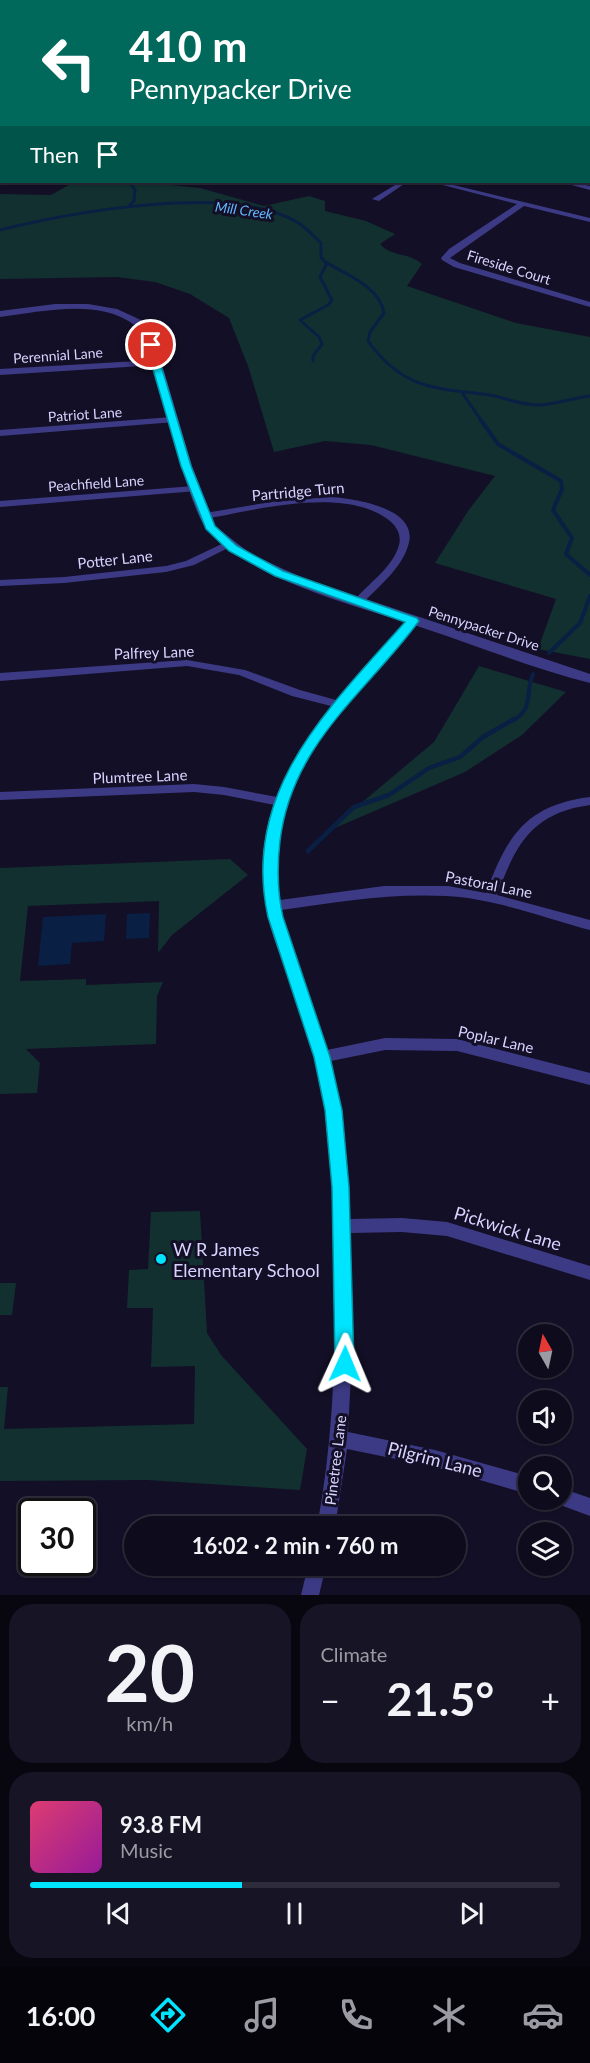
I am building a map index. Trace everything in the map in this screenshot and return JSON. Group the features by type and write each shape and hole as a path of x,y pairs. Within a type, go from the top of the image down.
{"street":[{"path":"376,199 402,183"},
{"path":"439,183 590,220"},
{"path":"459,187 466,183"},
{"path":"568,183 590,188"},
{"name":"Fireside Court","path":"524,202 445,258 458,265 590,305"},
{"name":"Pennypacker Drive","path":"0,314 71,306 117,312 139,322 144,329 194,489 210,527 228,544 247,557 279,574 590,679"},
{"name":"Perennial Lane","path":"0,372 155,363"},
{"name":"Patriot Lane","path":"0,434 172,420"},
{"name":"Peachfield Lane","path":"0,504 194,489"},
{"name":"Partridge Turn","path":"205,516 327,500 357,501 383,510 400,524 405,542 396,559 358,602"},
{"name":"Potter Lane","path":"0,583 116,575 173,567 190,563 228,544"},
{"name":"Pinetree Lane","path":"328,1516 340,1439 345,1334 342,1226 334,1110 322,1057 273,906 270,870 274,829 280,802 297,762 340,705 413,621"},
{"name":"Palfrey Lane","path":"0,677 187,663 241,672 296,693 340,705"},
{"name":"Plumtree Lane","path":"0,796 194,788 224,791 280,802"},
{"path":"490,898 510,848 528,827 551,810 566,804 590,801"},
{"name":"Pastoral Lane","path":"273,906 405,889 448,891 490,898 590,925"},
{"name":"Poplar Lane","path":"322,1057 385,1044 457,1045 590,1079"},
{"name":"Pickwick Lane","path":"342,1226 402,1225 447,1229 590,1273"},
{"name":"Pilgrim Lane","path":"340,1439 443,1458 518,1482"},
{"path":"572,1501 590,1507"},
{"path":"310,1595 315,1576"}],"green space":[{"path":"72,183 170,183 170,185 200,188 264,206 309,196 325,201 325,211 366,221 395,234 380,244 389,251 417,260 422,264 407,286 516,323 590,337 590,659 538,649 556,599 435,563 468,511 495,476 371,445 325,441 274,452 248,366 229,318 190,294 155,282 117,277 0,279 0,194 51,195"},
{"path":"479,666 566,692 522,735 465,772 328,831 434,742"},
{"path":"230,859 248,875 172,935 158,953 159,901 28,906 20,981 86,979 86,985 163,982 157,996 156,1044 26,1049 40,1063 37,1093 0,1094 0,868"},
{"path":"200,1211 207,1333 221,1355 307,1449 300,1490 147,1480 0,1481 0,1387 8,1387 4,1429 194,1424 195,1366 151,1367 153,1308 127,1308 129,1270 148,1269 151,1212"},
{"path":"0,1283 16,1283 12,1315 0,1315"}],"water":[{"path":"150,913 149,938 126,939 127,914"},
{"path":"106,914 104,941 72,943 70,964 38,966 43,917"}],"waterway":[{"path":"130,183 135,190 134,201 130,205"},
{"name":"Mill Creek","path":"0,230 108,209 151,205 233,204 268,210 303,226 321,243 321,257 324,261 360,282 376,295 384,313 370,332 368,341 381,357 408,378 437,388 490,395 533,405 590,396"},
{"path":"313,361 313,356 322,344 319,337 300,320 328,305 332,300 320,277 327,263"},
{"path":"463,394 481,420"},
{"path":"480,419 498,444 561,481 562,489 553,510 572,538 566,554 590,575"},
{"path":"549,653 580,623 590,596"},
{"path":"512,721 524,711 533,674"},
{"path":"308,851 354,807 389,795 429,768 460,757 483,737 514,719"}],"place":[{"name":"W R James Elementary School","path":"161,1259"}],"route":[{"path":"151,345 156,370 186,466 199,504 210,527 233,548 279,574 413,621 350,692 297,762 276,816 270,870 271,897 275,917 322,1057 334,1110 341,1187 345,1364"}]}
